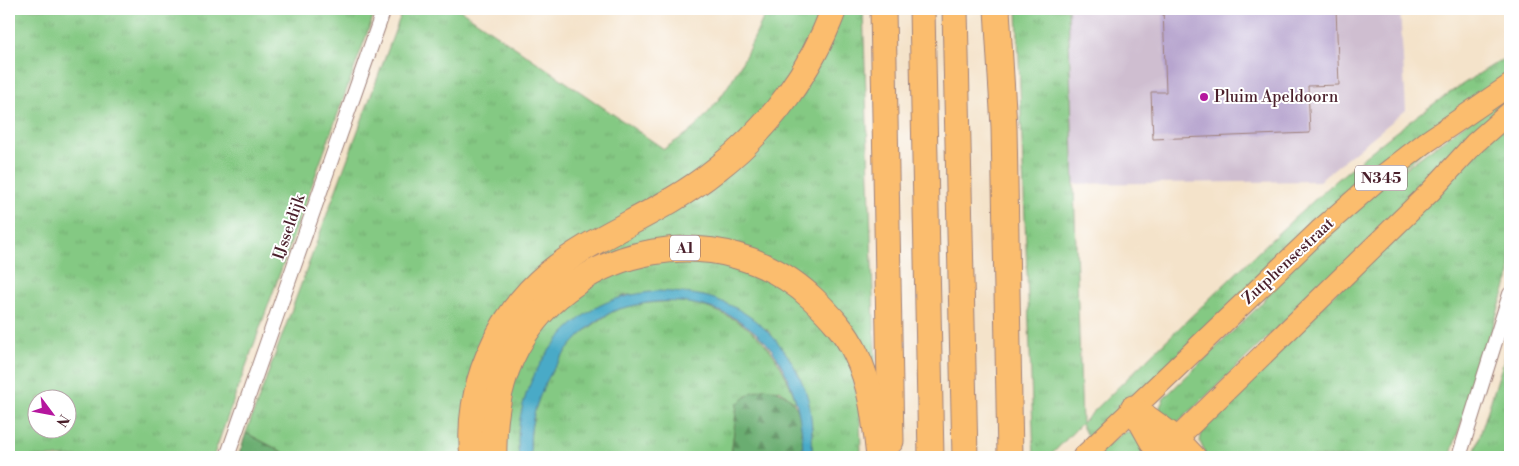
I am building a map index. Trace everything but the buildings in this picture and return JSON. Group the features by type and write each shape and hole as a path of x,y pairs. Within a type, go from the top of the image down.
{"highway":[{"path":"473,457 473,418 479,384 493,344 515,307 530,289 558,264 692,186 716,170 746,144 778,109 805,70 834,9"},
{"path":"884,9 891,457"},
{"path":"922,9 931,457"},
{"path":"955,9 965,457"},
{"path":"997,9 1004,126 1010,457"},
{"name":"A1","path":"494,457 494,419 501,385 516,348 539,316 568,288 602,268 654,250 692,248 741,257 771,269 802,289 833,318 856,354 868,386 875,416 879,457"},
{"path":"1133,408 1164,452 1193,457"}],"main road":[{"name":"Zutphensestraat","path":"1083,457 1319,231 1382,176 1466,113 1510,85"},
{"name":"N345","path":"1164,452 1431,191 1475,143 1510,112"}],"street":[{"name":"IJsseldijk","path":"227,457 384,9"},
{"path":"1459,457 1510,294"}],"shaded area":[{"path":"1053,9 1400,9 1406,110 1319,181 1060,184"}],"green space":[{"path":"9,9 376,9 213,457 9,457"},
{"path":"403,9 459,9 664,149 694,128 720,98 746,55 767,9 863,9 876,378 854,382 860,408 861,457 812,457 812,428 806,393 769,331 704,296 626,295 593,310 564,333 518,448 519,457 292,457 246,433"},
{"path":"1017,9 1068,9 1082,423 1261,249 1328,188 1397,131 1470,79 1510,55 1510,81 1494,90 1089,440 1081,424 1049,457 1034,457"},
{"path":"1510,90 1510,106 1179,422 1172,423 1161,414 1160,407 1164,398 1257,308 1309,248 1346,213"},
{"path":"1510,118 1510,274 1450,457 1207,457 1200,442 1203,425"},
{"path":"684,301 726,315 756,335 779,364 797,404 780,390 737,404 731,457 531,457 530,437 533,417 539,398 557,362 570,346 584,332 616,310 641,304"},
{"path":"1510,341 1510,457 1473,457"},
{"path":"765,388 778,391 787,396 799,412 803,433 803,457 731,457 737,404 751,393"},
{"path":"1127,432 1137,435 1145,451 1144,457 1094,457 1122,433"},
{"path":"246,433 292,457 238,457"}],"water":[{"path":"658,291 704,296 722,302 738,309 767,331 790,359 806,392 811,416 812,457 803,457 799,415 786,375 772,350 759,336 744,324 710,308 692,304 654,302 616,310 605,316 580,335 566,351 543,389 535,411 530,445 531,457 519,457 518,436 526,394 546,355 559,338 592,310 608,302 641,293"}],"place":[{"name":"Pluim Apeldoorn","path":"1204,97"}]}
